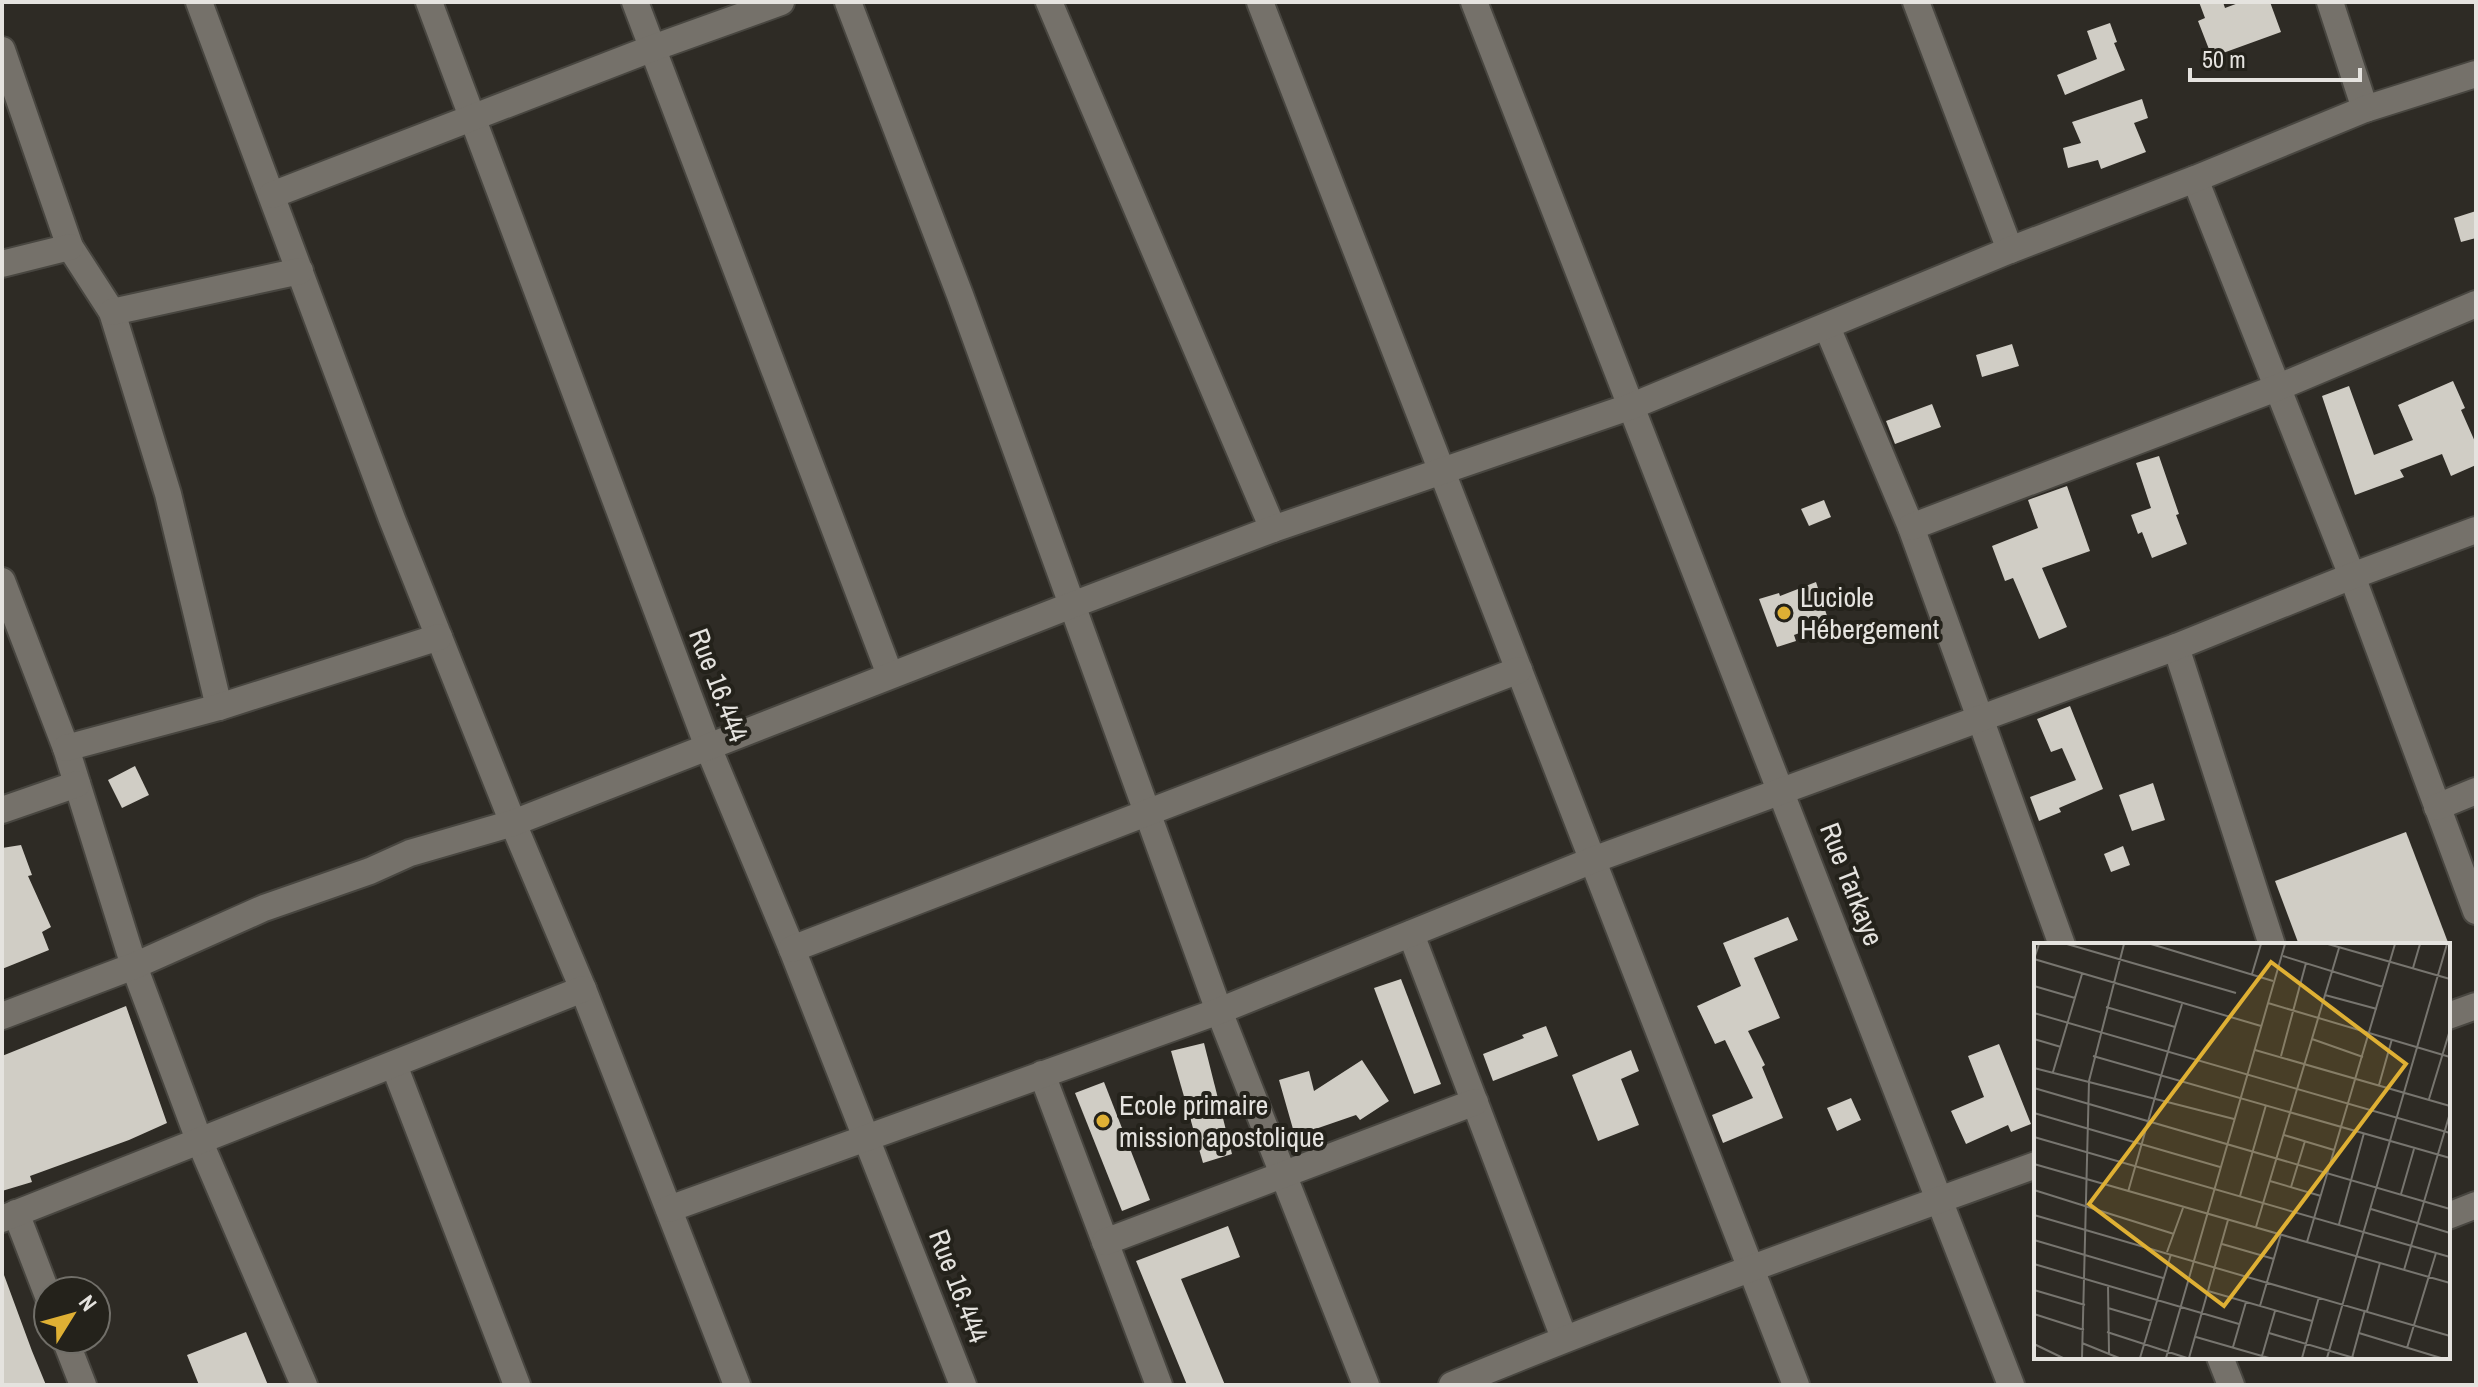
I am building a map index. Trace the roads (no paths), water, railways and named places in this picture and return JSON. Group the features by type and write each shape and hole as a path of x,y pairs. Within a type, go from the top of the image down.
{"street":[{"path":"199,2 392,519 583,989 737,1385"},
{"name":"Rue 16.444","path":"429,2 708,747 792,949 963,1385"},
{"path":"635,2 890,675"},
{"path":"272,195 781,2"},
{"path":"848,2 960,295 1219,1011 1366,1385"},
{"path":"1049,2 1273,529"},
{"path":"1260,2 1796,1385"},
{"name":"Rue Tarkaye","path":"1474,2 2011,1385"},
{"path":"1916,2 2010,250"},
{"path":"2330,2 2365,109"},
{"path":"2,50 70,247 112,312 168,494 219,707"},
{"path":"2,1016 134,966 264,908 370,871 410,853 513,823 1273,529 1632,406 2010,250 2365,109 2476,74"},
{"path":"2195,179 2352,576 2476,911"},
{"path":"2,264 70,247"},
{"path":"112,312 300,271"},
{"path":"1911,527 2279,387 2476,304"},
{"path":"1827,327 1911,527 2061,943"},
{"path":"669,1209 1219,1011 1593,860 2176,647 2476,530"},
{"path":"2,581 66,748 134,966 199,1140 304,1385"},
{"path":"66,748 219,707 439,637"},
{"path":"2176,647 2271,943"},
{"path":"792,949 1519,670"},
{"path":"2,810 77,784"},
{"path":"2437,807 2476,791"},
{"path":"1411,934 1564,1338"},
{"path":"38,1275 9,1216 583,989"},
{"path":"2450,1015 2476,1006"},
{"path":"394,1065 517,1385"},
{"path":"1042,1074 1159,1385"},
{"path":"1105,1242 1475,1102"},
{"path":"1452,1385 1564,1338 2034,1166"},
{"path":"2450,1215 2476,1205"},
{"path":"71,1355 83,1385"},
{"path":"2221,1359 2231,1385"}],"place":[{"name":"Luciole Hébergement","path":"1784,613"},
{"name":"Ecole primaire mission apostolique","path":"1103,1121"}]}
